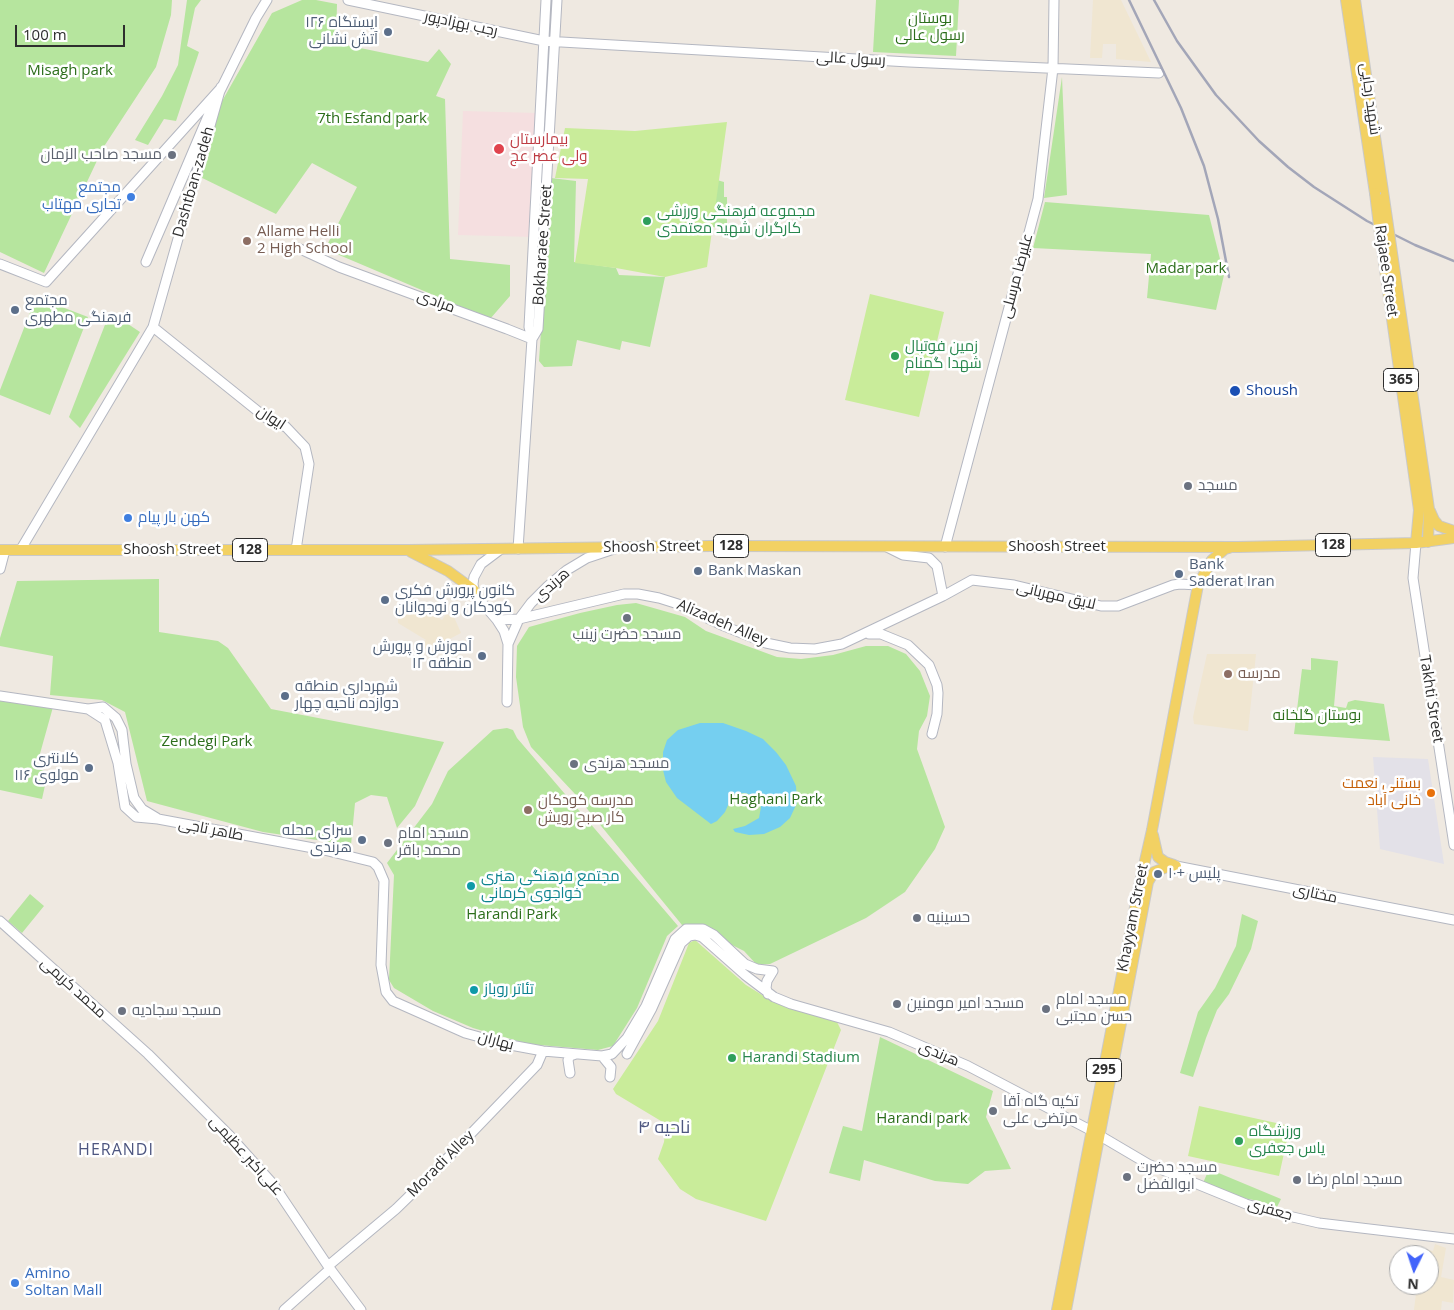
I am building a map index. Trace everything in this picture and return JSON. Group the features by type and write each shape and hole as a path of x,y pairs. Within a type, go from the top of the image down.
{"main road":[{"name":"Rajaee Street","path":"1346,0 1419,510 1424,525 1415,548"},
{"name":"شهید رجایی","path":"1355,0 1390,239"},
{"name":"Rajaee Street","path":"1390,239 1429,509"},
{"name":"365","path":"1428,542 1424,525 1429,509"},
{"path":"1429,509 1439,526 1454,531"},
{"name":"Shoosh Street","path":"3,550 887,547 1415,548 1428,542 1454,538"},
{"name":"295","path":"1198,585 1207,568 1218,554 1225,549 1238,547"},
{"path":"408,550 448,571 474,590"},
{"name":"Khayyam Street","path":"1066,1310 1139,886 1152,830 1198,585"},
{"name":"295","path":"1152,830 1154,846 1158,857 1176,866"},
{"name":"Khayyam Street","path":"1057,1310 1096,1134 1148,882 1154,872 1176,866"}],"street":[{"path":"221,87 157,236 146,262 221,87 267,0"},
{"name":"رجب بهزادپور","path":"348,0 544,41"},
{"path":"398,11 400,0"},
{"name":"Bokharaee Street","path":"518,549 532,339 529,327 546,0"},
{"name":"Bokharaee Street","path":"532,339 538,328 557,0"},
{"name":"علیرضا مرسلی","path":"945,547 1038,199 1054,68 1054,0"},
{"name":"رسول عالی","path":"544,41 899,61 1159,73"},
{"name":"Dashtban-zadeh","path":"0,264 46,282 221,87"},
{"name":"Dashtban-zadeh","path":"21,549 152,327 221,87"},
{"path":"540,129 550,129"},
{"name":"مرادی","path":"298,248 339,267 532,339"},
{"name":"ایوان","path":"152,327 270,421 286,427 305,447 309,464 296,550"},
{"path":"887,547 903,555 929,558 937,566 943,596"},
{"name":"هرندی","path":"508,644 519,619 531,603 548,586 567,570 587,558 616,548"},
{"name":"Takhti Street","path":"1415,548 1413,578 1454,845"},
{"path":"474,590 476,571 481,564 501,549"},
{"path":"0,569 3,550"},
{"name":"Alizadeh Alley","path":"497,620 519,619 631,594 668,600 766,643 790,648 827,647 842,644 864,634 972,580"},
{"name":"لایق مهربانی","path":"972,580 1014,586 1101,606 1123,604 1173,585 1198,585"},
{"name":"هرندی","path":"474,590 504,631 508,644 507,702"},
{"path":"864,634 881,634 898,640 916,651 929,665 938,693 937,714 932,734"},
{"name":"طاهر تاجی","path":"0,696 88,709 103,707 116,718 122,730 126,764 134,798 142,809 158,819 264,840"},
{"name":"بهاران","path":"264,840 367,859 378,867 384,881 382,979 386,992 393,1001 465,1033 512,1046 543,1051 602,1056"},
{"name":"مختاری","path":"1176,866 1454,920"},
{"name":"محمد کریمی","path":"0,921 148,1054"},
{"path":"610,1077 611,1067 602,1056 612,1054 628,1038 646,1006 675,939 686,929 704,929 745,964 757,969 773,971 767,981 766,988 768,994"},
{"path":"627,1054 652,1008 681,942 689,936 702,937 768,994"},
{"name":"هرندی","path":"768,994 790,1004 888,1032 996,1080 1096,1134"},
{"name":"Moradi Alley","path":"284,1310 433,1173 538,1065 543,1051"},
{"name":"علی‌اکبر عظیمی","path":"148,1054 230,1136 273,1184 329,1268 361,1310"},
{"path":"570,1073 568,1060 570,1056 577,1054"},
{"name":"جعفری","path":"1096,1134 1148,1164 1259,1208 1319,1223 1454,1239"}],"shaded area":[{"path":"1093,0 1121,0 1151,62 1116,59 1116,44 1103,44 1102,58 1090,58"},
{"name":"بیمارستان ولی عصر عج","path":"463,111 538,113 533,237 458,235"},
{"path":"398,602 425,607 442,620 446,614 454,617 461,633 440,644 443,651 431,657 426,649 419,644 426,640 398,623"},
{"path":"1207,654 1256,654 1248,731 1194,724 1193,717"},
{"path":"1373,757 1428,759 1444,864 1380,849"},
{"path":"1439,1245 1446,1248 1441,1277 1454,1280 1453,1303 1442,1301 1441,1310 1414,1310 1416,1295 1439,1295"}],"green space":[{"name":"Misagh park","path":"0,0 172,0 171,15 156,67 103,148 44,273 0,252"},
{"path":"187,0 201,0 195,8 187,46 199,52 176,121 164,119 148,145 135,140 162,96 178,65"},
{"name":"7th Esfand park","path":"302,0 316,0 337,4 336,43 428,62 439,49 451,64 436,96 445,99 450,259 510,265 510,296 490,319 325,249 357,187 312,163 276,214 192,173 221,103 272,13"},
{"name":"بوستان رسول عالی","path":"876,0 959,0 956,56 873,52"},
{"path":"1062,77 1067,195 1044,198"},
{"name":"مجموعه فرهنگی ورزشی کارگران شهید معتمدی","path":"727,122 707,267 665,277 575,263 588,179 555,178 565,128 635,131"},
{"path":"551,178 576,181 574,262 616,268 619,275 665,277 650,347 622,341 620,350 577,340 572,366 544,367 539,361"},
{"path":"717,180 724,182 724,197 727,197 727,229 713,227"},
{"name":"Madar park","path":"1045,202 1209,215 1224,275 1216,310 1147,298 1151,254 1033,248"},
{"name":"زمین فوتبال شهدا گمنام","path":"870,294 944,312 919,417 845,400"},
{"path":"36,297 88,317 50,415 0,395 0,390"},
{"path":"108,317 125,322 140,332 80,428 69,417"},
{"name":"Zendegi Park","path":"159,579 159,632 218,641 228,648 271,709 444,742 415,806 397,828 387,797 371,795 355,803 351,845 263,832 147,801 125,712 102,700 50,695 53,656 0,646 0,638 17,581"},
{"name":"Haghani Park","path":"636,603 685,617 706,631 777,657 801,659 833,655 866,646 888,646 906,654 920,671 930,696 927,716 919,731 917,749 945,827 935,849 905,892 866,918 770,964 757,965 744,951 732,945 712,929 699,924 682,925 575,794 531,747 523,727 516,677 517,646 529,627 580,613"},
{"name":"بوستان گلخانه","path":"1311,658 1338,661 1334,706 1346,708 1348,702 1355,700 1384,704 1390,741 1294,734 1302,669 1311,670"},
{"path":"0,699 53,707 36,768 48,772 42,799 0,790"},
{"name":"Harandi Park","path":"507,728 513,730 517,738 678,926 667,936 637,1008 613,1046 598,1050 528,1044 473,1028 433,1011 394,988 389,980 394,875 387,863 432,804 448,771 493,730"},
{"path":"30,894 44,906 22,933 8,921"},
{"path":"1242,914 1258,921 1251,949 1229,994 1217,1010 1193,1077 1180,1073 1198,1012 1215,988 1236,946"},
{"name":"Harandi Stadium","path":"695,940 746,985 767,998 785,1007 837,1022 841,1030 766,1221 696,1199 680,1189 658,1159 664,1142 666,1124 616,1094 613,1089 658,1021 689,943"},
{"name":"Harandi park","path":"880,1037 993,1091 986,1117 1011,1169 985,1171 968,1184 935,1181 864,1160 860,1181 829,1173 843,1126 862,1131"},
{"name":"ورزشگاه یاس جعفری","path":"1199,1106 1290,1126 1279,1176 1188,1156"},
{"path":"1209,1169 1281,1199 1277,1207 1243,1198 1203,1183"}],"water":[{"path":"700,723 723,723 763,739 786,765 796,786 797,803 790,818 780,827 764,834 749,835 735,832 733,829 745,826 759,818 761,807 755,796 745,793 733,794 725,812 717,821 711,824 677,798 666,782 663,770 663,752 667,740 678,730"}],"railway":[{"path":"1129,0 1181,108 1204,166 1218,219 1229,277"},
{"path":"1154,0 1177,41 1216,95 1259,141 1288,167 1314,187 1367,221 1415,245 1454,261"}],"place":[{"name":"ایستگاه ۱۲۶ آتش نشانی","path":"388,32"},
{"name":"بیمارستان ولی عصر عج","path":"499,149"},
{"name":"مسجد صاحب الزمان","path":"172,155"},
{"name":"مجتمع تجاری مهتاب","path":"131,197"},
{"name":"مجموعه فرهنگی ورزشی کارگران شهید معتمدی","path":"647,221"},
{"name":"Allame Helli 2 High School","path":"247,241"},
{"name":"مجتمع فرهنگی مطهری","path":"15,310"},
{"name":"زمین فوتبال شهدا گمنام","path":"895,356"},
{"name":"Shoush","path":"1235,391"},
{"name":"مسجد","path":"1188,486"},
{"name":"کهن بار پیام","path":"128,518"},
{"name":"Bank Maskan","path":"698,571"},
{"name":"Bank Saderat Iran","path":"1179,574"},
{"name":"کانون پرورش فکری کودکان و نوجوانان","path":"385,600"},
{"name":"مسجد حضرت زینب","path":"627,618"},
{"name":"آموزش و پرورش منطقه ۱۲","path":"482,656"},
{"name":"مدرسه","path":"1228,674"},
{"name":"شهرداری منطقه دوازده ناحیه چهار","path":"285,696"},
{"name":"مسجد هرندی","path":"574,764"},
{"name":"کلانتری ۱۱۶ مولوی","path":"89,768"},
{"name":"بستنی نعمت خانی آباد","path":"1431,793"},
{"name":"مدرسه کودکان کار صبح رویش","path":"528,810"},
{"name":"سرای محله هرندی","path":"362,840"},
{"name":"مسجد امام محمد باقر","path":"388,843"},
{"name":"پلیس +۱۰","path":"1158,874"},
{"name":"مجتمع فرهنگی هنری خواجوی كرمانی","path":"471,886"},
{"name":"حسینیه","path":"917,918"},
{"name":"تئاتر روباز","path":"474,990"},
{"name":"مسجد امیر مومنین","path":"897,1004"},
{"name":"مسجد امام حسن مجتبی","path":"1046,1009"},
{"name":"مسجد سجادیه","path":"122,1011"},
{"name":"Harandi Stadium","path":"732,1058"},
{"name":"تکیه گاه آقا مرتضی علی","path":"993,1111"},
{"name":"ورزشگاه یاس جعفری","path":"1239,1141"},
{"name":"مسجد حضرت ابوالفضل","path":"1127,1177"},
{"name":"مسجد امام رضا","path":"1297,1180"},
{"name":"Amino Soltan Mall","path":"15,1283"}],"district":[{"name":"ناحیه ۴","path":"664,1128"},
{"name":"HERANDI","path":"116,1150"}]}
